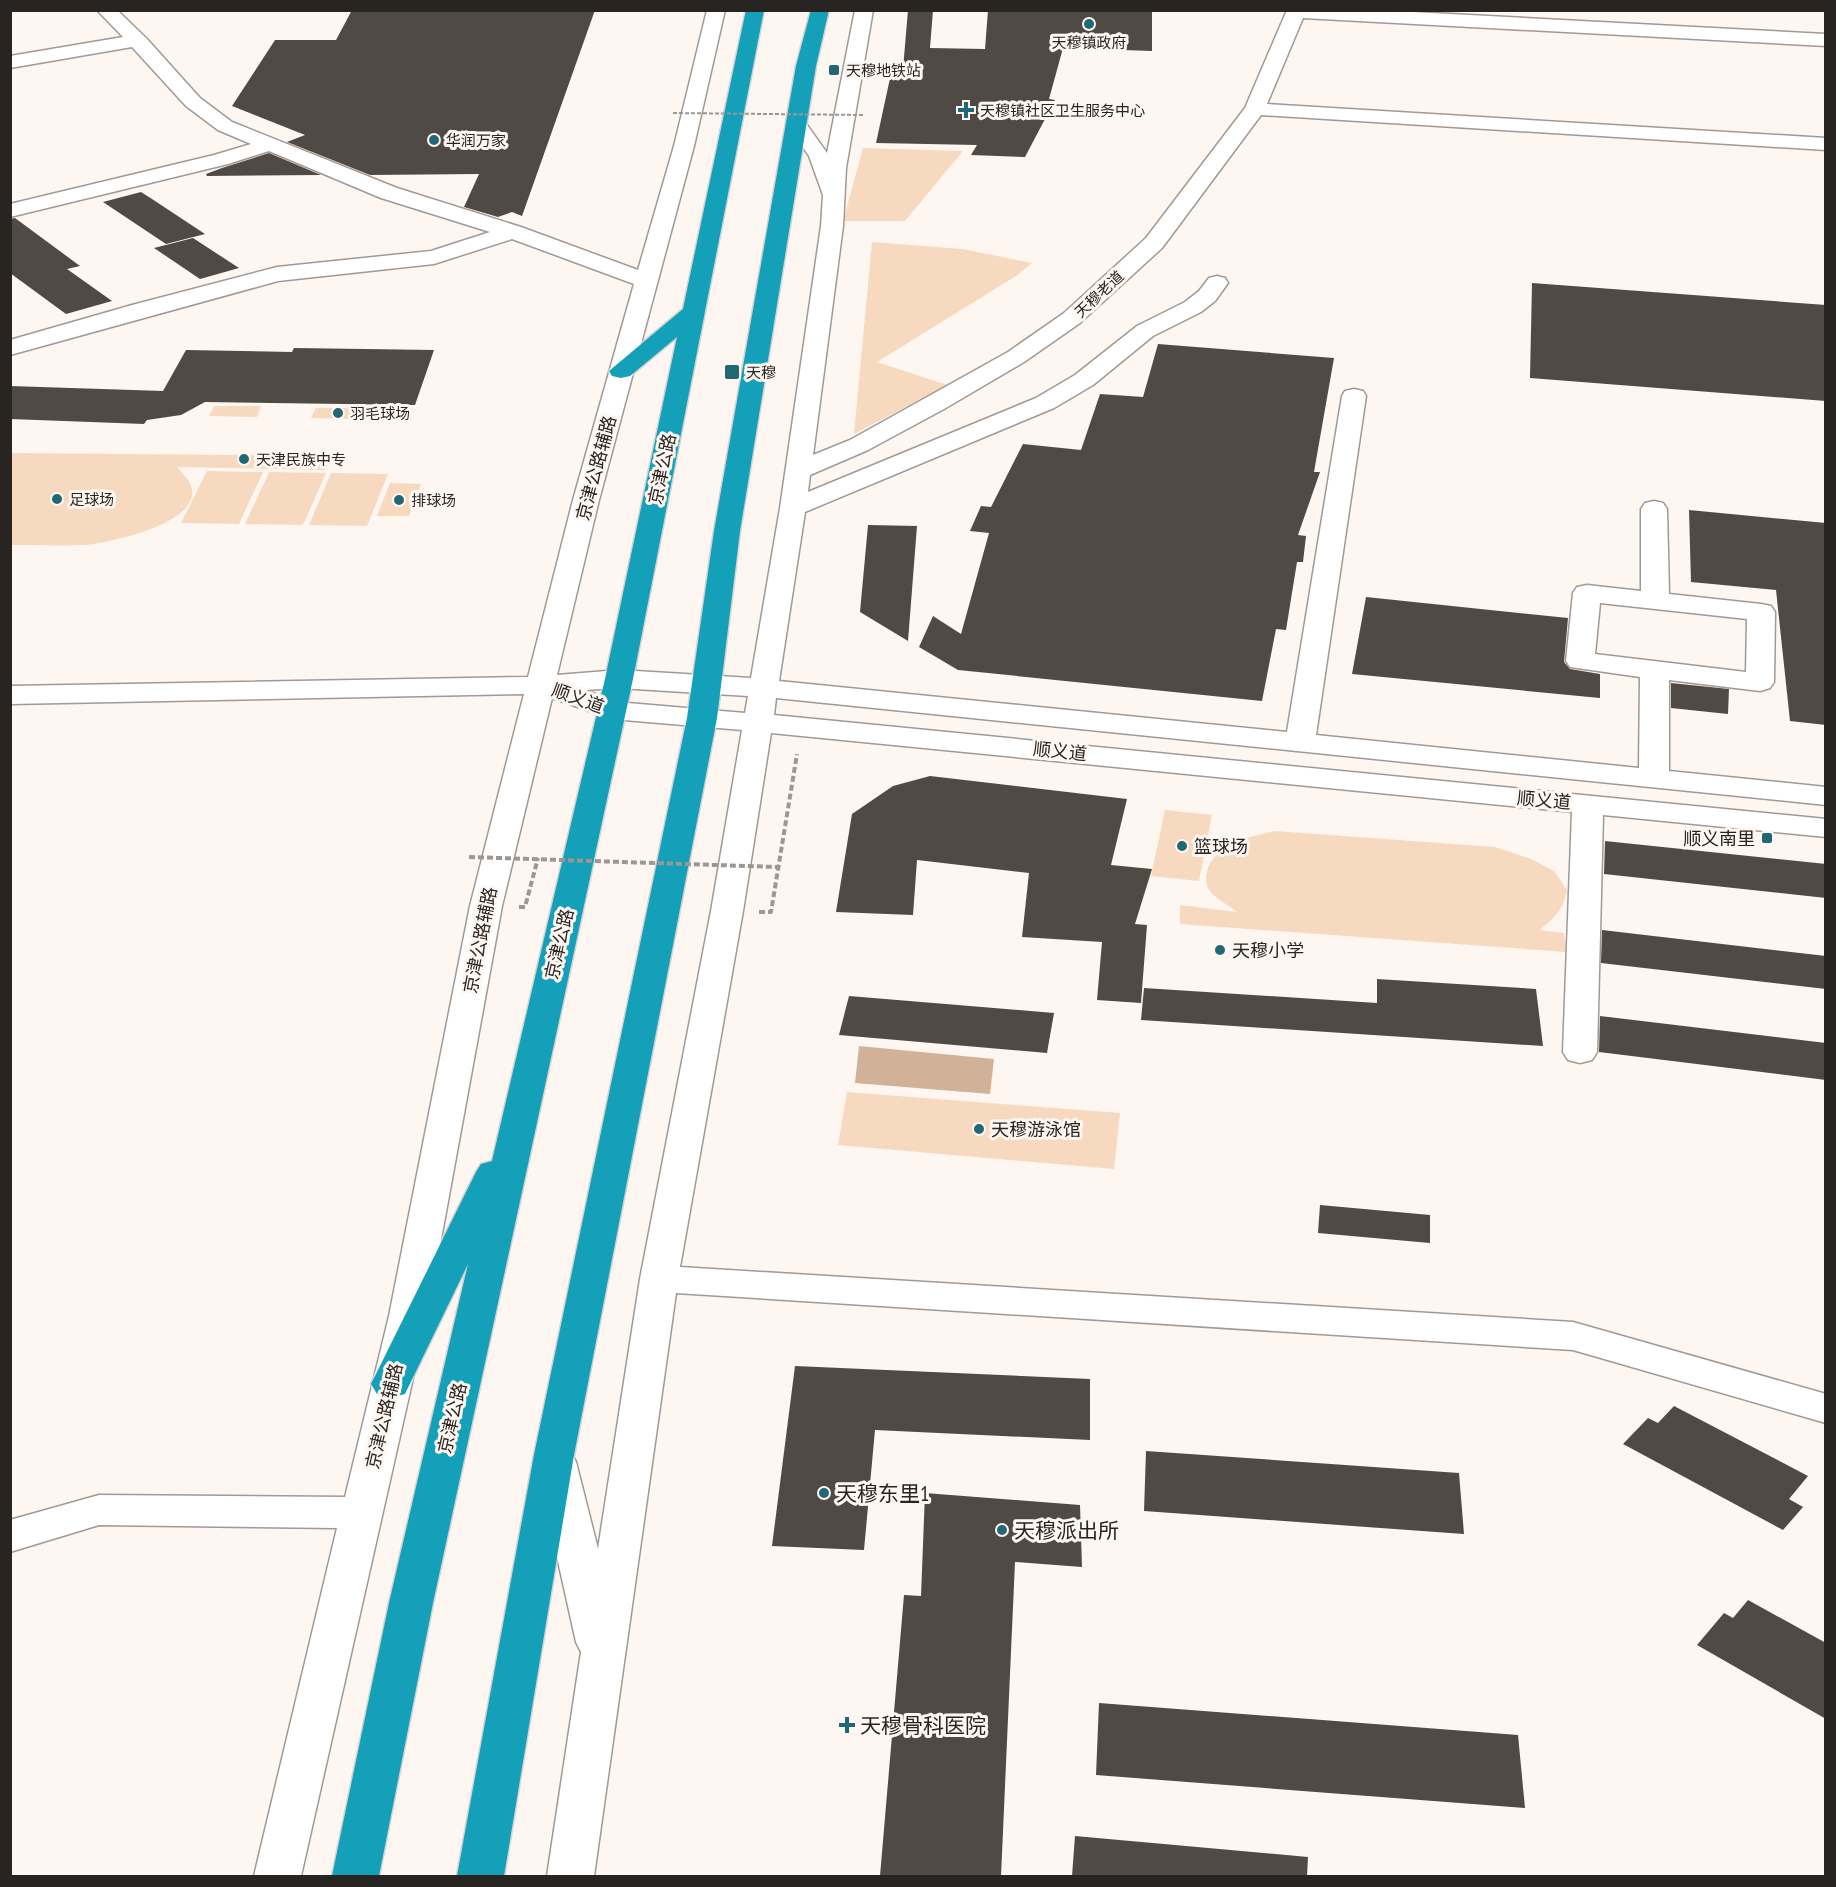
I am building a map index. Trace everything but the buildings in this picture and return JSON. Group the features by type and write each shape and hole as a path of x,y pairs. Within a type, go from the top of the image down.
{"highway":[{"name":"京津公路","path":"355,1876 411,1603 619,679 755,10"},
{"path":"480,1876 554,1455 702,718 727,531 798,126 806,66 822,14"},
{"path":"621,371 694,311"},
{"path":"391,1384 519,1122"}],"street":[{"path":"106,10 193,102 225,126 389,193 513,232 645,280"},
{"name":"京津公路辅路","path":"277,1876 408,1316 486,906 586,500 689,125 716,10"},
{"path":"570,1876 658,1279 728,912 793,508 834,201 836,168 864,10"},
{"path":"1297,11 1826,40"},
{"name":"天穆老道","path":"798,471 859,445 1016,357 1072,318 1154,243 1255,109 1297,11"},
{"path":"10,62 138,42"},
{"path":"1255,109 1826,144"},
{"path":"798,126 819,156 828,177 834,201"},
{"path":"10,211 221,160 268,145"},
{"path":"10,348 277,273 434,257 513,232"},
{"path":"793,508 1045,404 1084,380 1146,331 1193,307 1207,296 1217,283"},
{"path":"1300,743 1354,396"},
{"path":"1654,509 1654,600"},
{"path":"1587,593 1761,612 1760,682 1655,670 1580,661 1587,593"},
{"path":"1654,778 1655,670"},
{"name":"顺义道","path":"542,685 619,679 707,684 803,727 1826,828"},
{"path":"10,695 542,685"},
{"name":"顺义道","path":"542,685 612,710 702,718 760,706 1300,743 1826,796"},
{"path":"1569,770 1578,803 1580,1052"},
{"path":"658,1279 1573,1335 1826,1409"},
{"path":"554,1455 602,1659"},
{"path":"10,1536 99,1510 361,1513"}],"path":[{"path":"673,113 864,115"},
{"path":"771,912 788,798 803,727"},
{"path":"469,857 777,867"},
{"path":"525,907 538,858"}],"shaded area":[{"path":"863,148 963,151 905,221 843,221"},
{"path":"872,242 962,249 1032,263 1016,276 877,362 947,385 854,434"},
{"path":"214,406 261,406 257,417 209,416"},
{"name":"羽毛球场","path":"316,408 364,408 359,419 311,418"},
{"path":"370,409 413,409 410,420 366,419"},
{"path":"11,453 330,456 325,470 177,467 191,486 190,501 181,512 167,522 131,536 85,545 11,545"},
{"path":"207,471 263,472 239,524 181,523"},
{"path":"269,472 326,473 303,525 245,524"},
{"path":"331,473 388,474 367,526 309,525"},
{"name":"排球场","path":"390,483 421,484 409,516 377,516"},
{"name":"篮球场","path":"1165,810 1212,815 1199,881 1151,876"},
{"path":"1275,831 1495,847 1531,859 1554,871 1567,890 1558,913 1540,930 1564,933 1566,952 1180,924 1180,905 1237,912 1217,898 1208,888 1206,877 1209,865 1229,845"},
{"path":"859,1046 994,1059 990,1094 855,1083"},
{"name":"天穆游泳馆","path":"847,1092 1120,1113 1114,1169 838,1145"}],"place":[{"name":"天穆镇政府","path":"1089,24"},
{"name":"天穆地铁站","path":"834,70"},
{"name":"天穆镇社区卫生服务中心","path":"966,110"},
{"name":"华润万家","path":"434,140"},
{"name":"天穆","path":"732,372"},
{"name":"羽毛球场","path":"338,413"},
{"name":"天津民族中专","path":"244,459"},
{"name":"足球场","path":"57,499"},
{"name":"排球场","path":"399,500"},
{"name":"顺义南里","path":"1767,838"},
{"name":"篮球场","path":"1182,846"},
{"name":"天穆小学","path":"1220,950"},
{"name":"天穆游泳馆","path":"979,1129"},
{"name":"天穆东里1","path":"824,1493"},
{"name":"天穆派出所","path":"1002,1530"},
{"name":"天穆骨科医院","path":"847,1725"}]}
